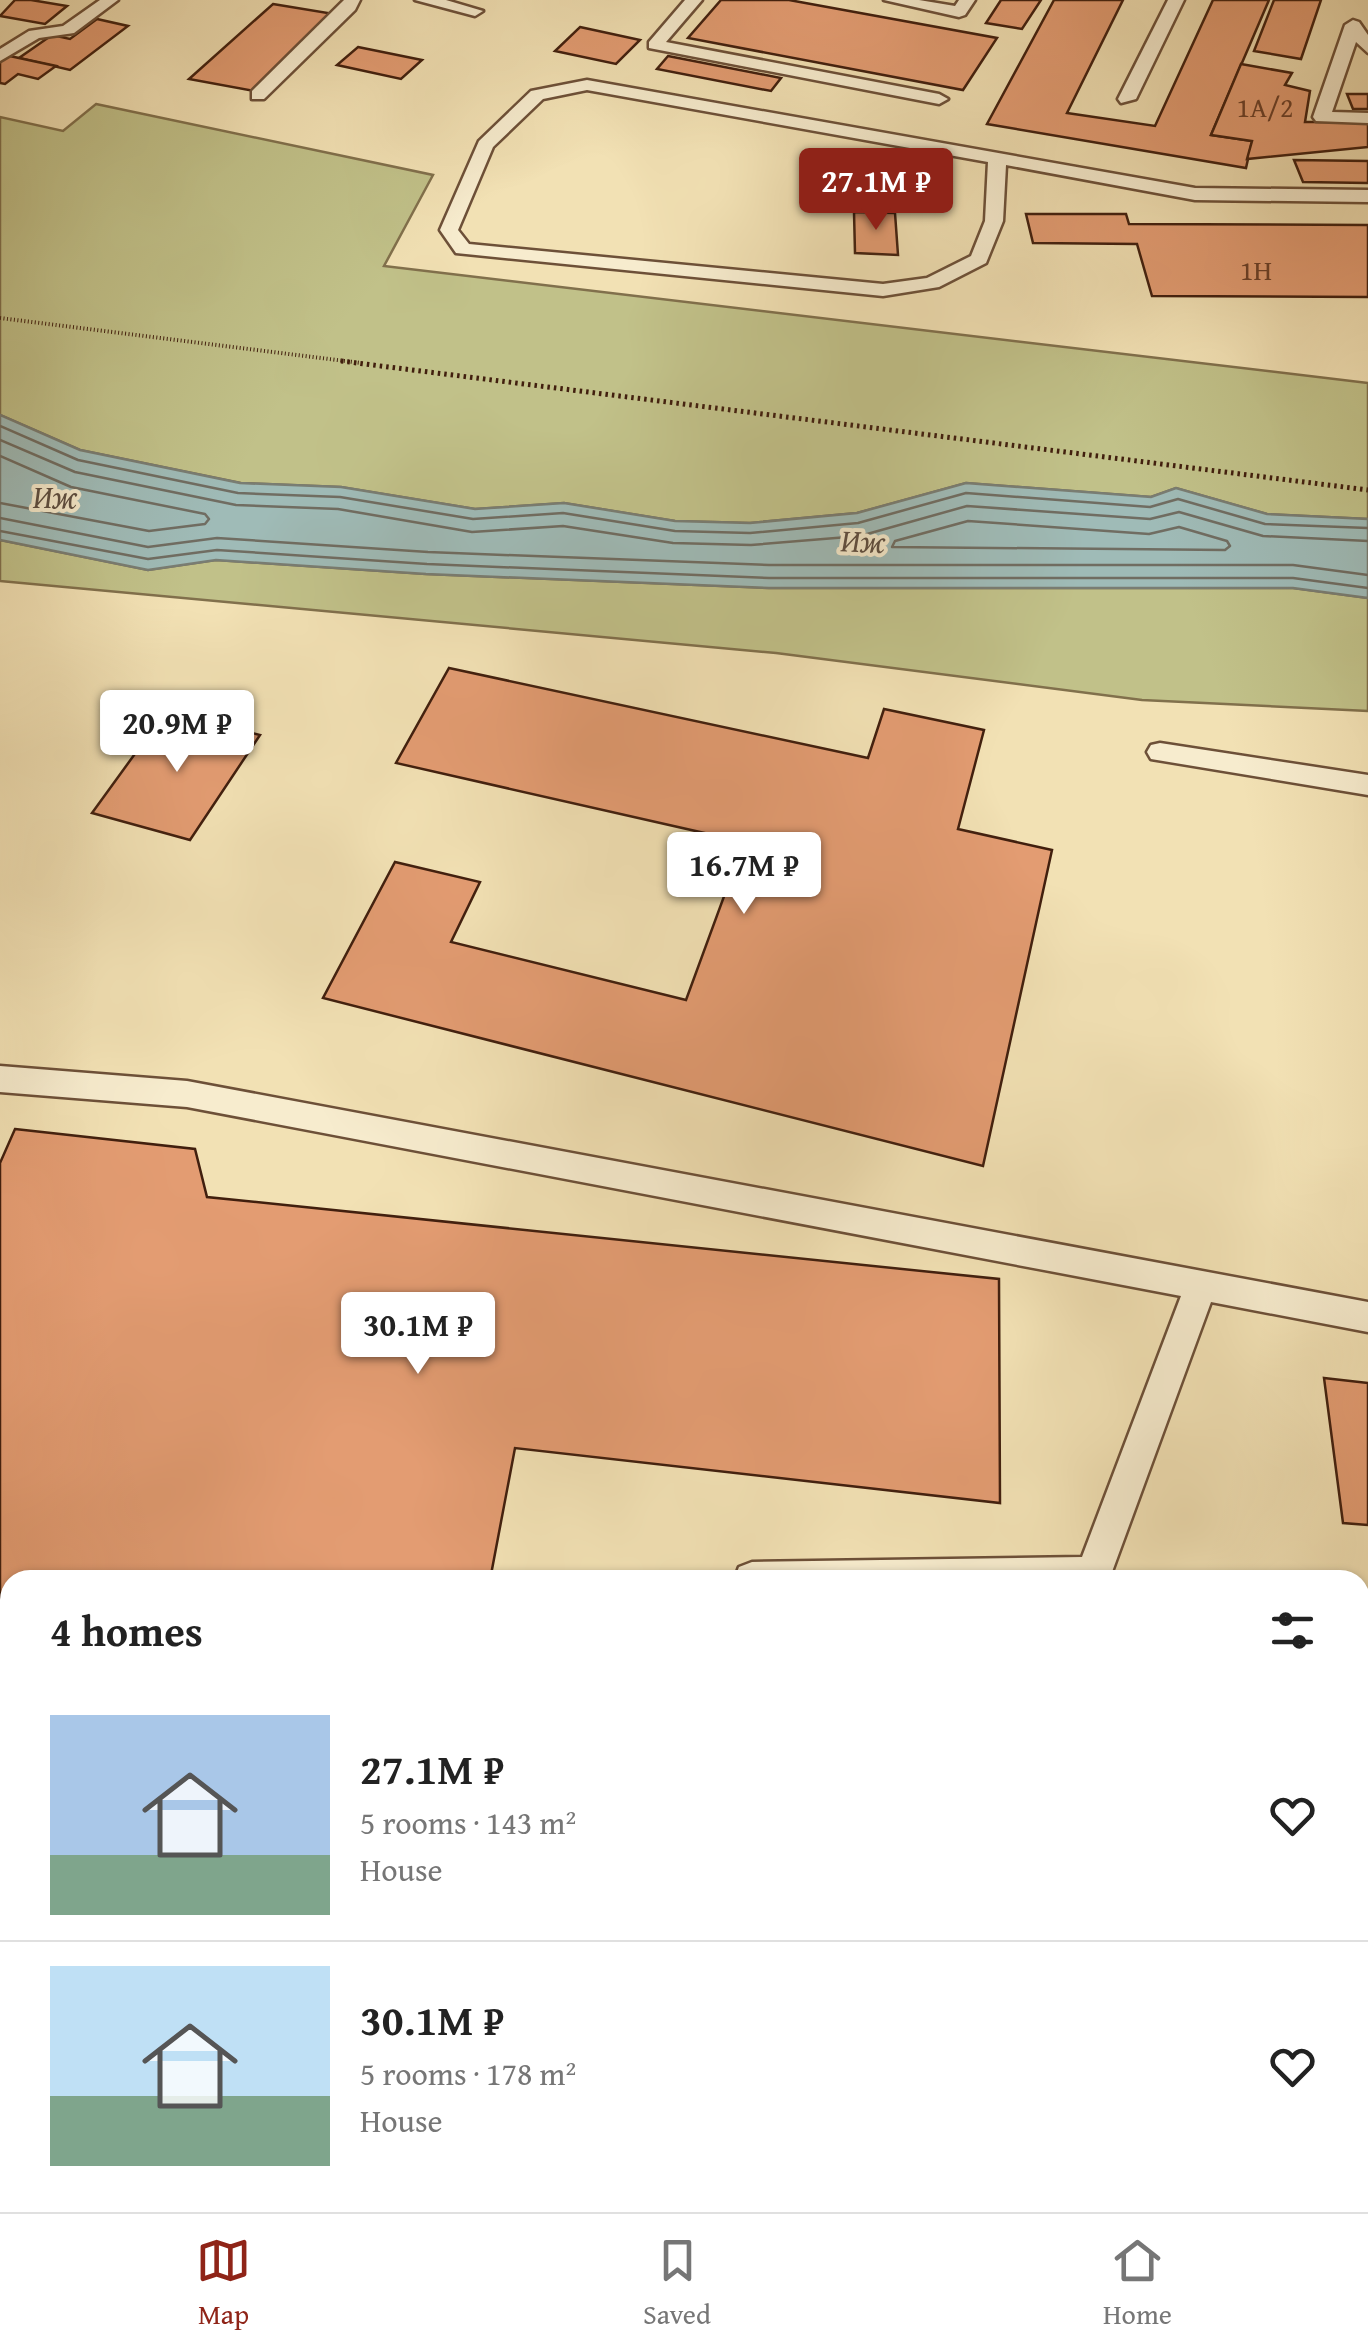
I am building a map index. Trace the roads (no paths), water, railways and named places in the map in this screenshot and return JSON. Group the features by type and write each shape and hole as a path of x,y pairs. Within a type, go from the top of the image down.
{"lane":[{"path":"0,56 35,34 68,30 110,0"},
{"path":"258,95 352,0"},
{"path":"424,0 475,11"},
{"path":"694,0 655,44 939,98"},
{"path":"892,0 959,12 967,0"},
{"path":"1127,99 1176,0"},
{"path":"1368,48 1353,25 1322,117 1368,118"},
{"path":"998,158 994,220 979,259 932,283 882,290 463,249 449,230 485,146 537,95 586,85 998,158 1195,194 1368,196"},
{"path":"1160,752 1368,785"},
{"path":"0,1079 187,1094 1368,1317"},
{"path":"1095,1570 1201,1285"}],"water":[{"name":"Иж","path":"0,415 80,450 240,483 341,487 475,509 564,503 675,521 750,523 857,513 966,483 1151,497 1176,488 1267,514 1368,519 1368,598 1293,588 769,588 426,574 216,560 148,570 0,540"}]}
